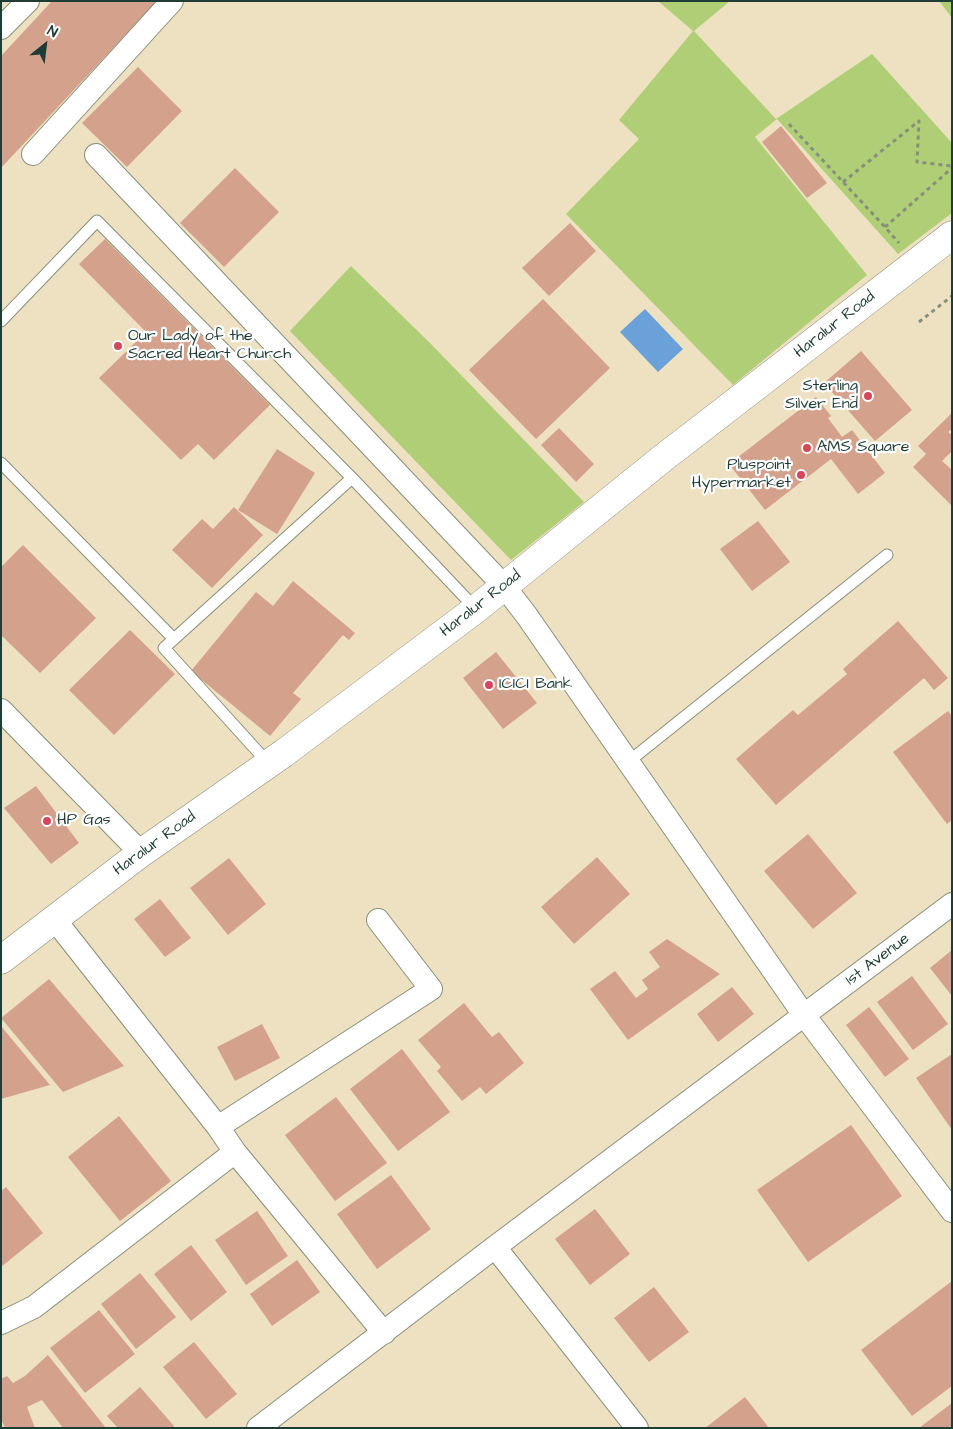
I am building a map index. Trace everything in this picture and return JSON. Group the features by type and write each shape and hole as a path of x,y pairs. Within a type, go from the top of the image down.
{"street":[{"path":"1,28 28,1"},
{"path":"33,154 172,1"},
{"path":"96,155 504,586 527,616 804,1015 952,1211"},
{"name":"Haralur Road","path":"1,960 141,853 269,764 476,608 671,452 952,235"},
{"path":"1,710 141,853"},
{"name":"1st Avenue","path":"263,1426 495,1247 952,904"},
{"path":"55,920 218,1127 235,1152 384,1333"},
{"path":"218,1127 430,989 378,920"},
{"path":"1,1323 34,1307 235,1152"},
{"path":"495,1247 638,1428"}],"lane":[{"path":"1,321 97,220 352,478 476,608"},
{"path":"1,463 174,639"},
{"path":"269,764 164,648 352,478"},
{"path":"628,762 887,555"}],"path":[{"path":"843,182 919,121 917,162 952,167"},
{"path":"789,124 886,227 915,263"},
{"path":"886,227 952,167"},
{"path":"919,322 952,296"}],"green space":[{"path":"658,1 730,1 694,31 776,119 872,54 952,143 952,213 898,254 777,119 755,137 867,275 733,385 566,214 639,139 619,120 693,31"},
{"path":"939,1 952,1 952,18"},
{"path":"351,266 432,345 584,502 511,560 290,331"}],"water":[{"path":"645,309 683,349 658,372 620,332"}],"building":[{"path":"52,1 157,1 1,168 1,56"},
{"path":"138,67 182,111 127,167 82,123"},
{"path":"781,126 827,183 807,198 762,142"},
{"path":"235,168 279,212 224,267 180,223"},
{"path":"570,223 596,251 549,296 522,268"},
{"path":"105,239 270,405 214,460 198,444 181,460 99,378 146,332 79,264"},
{"path":"543,299 610,368 536,439 469,370"},
{"name":"Sterling Silver End","path":"861,351 912,410 875,441 824,383"},
{"name":"AMS Square","path":"816,397 831,416 828,418 842,437 852,430 885,473 858,494 831,459 765,510 729,464"},
{"path":"952,413 952,429 948,432 952,435 952,451 942,461 952,470 952,506 913,467 926,454 918,446"},
{"path":"559,428 594,464 576,482 541,445"},
{"path":"277,449 315,473 277,534 238,510"},
{"path":"234,507 263,535 212,588 172,550 202,519 213,529"},
{"path":"758,521 790,562 752,591 720,549"},
{"path":"23,545 96,618 40,673 1,635 1,567"},
{"path":"293,581 355,633 349,640 343,635 293,693 301,699 270,736 191,671 256,592 273,606"},
{"path":"898,621 948,678 934,690 924,678 776,805 736,759 793,710 798,715 847,674 843,669"},
{"path":"130,630 175,674 114,735 69,690"},
{"path":"496,652 537,703 503,729 463,678"},
{"path":"948,711 952,716 952,820 947,824 893,752"},
{"path":"36,786 79,843 51,864 4,808"},
{"path":"808,834 857,893 813,929 764,871"},
{"path":"597,857 630,894 574,944 541,907"},
{"path":"229,858 266,904 228,935 190,888"},
{"path":"160,899 191,938 165,957 134,919"},
{"path":"667,939 720,974 628,1040 590,989 615,971 636,998 648,989 642,980 660,967 649,952"},
{"path":"952,950 952,996 930,968"},
{"path":"912,976 948,1024 913,1050 877,1002"},
{"path":"49,979 124,1066 63,1092 1,1018"},
{"path":"732,987 754,1014 718,1042 697,1014"},
{"path":"464,1003 492,1037 499,1032 524,1063 486,1094 480,1087 462,1101 437,1071 441,1067 418,1040"},
{"path":"869,1007 909,1059 885,1077 846,1025"},
{"path":"262,1024 280,1058 235,1081 217,1047"},
{"path":"1,1026 50,1085 1,1099"},
{"path":"402,1049 450,1112 398,1151 350,1089"},
{"path":"952,1054 952,1130 916,1078"},
{"path":"336,1097 387,1163 335,1201 285,1135"},
{"path":"119,1116 171,1181 120,1221 68,1157"},
{"path":"851,1125 902,1196 808,1262 757,1190"},
{"path":"391,1175 431,1229 377,1269 337,1214"},
{"path":"6,1187 43,1233 1,1267 1,1191"},
{"path":"595,1209 630,1254 590,1285 555,1239"},
{"path":"257,1211 288,1256 246,1285 215,1240"},
{"path":"191,1245 227,1292 191,1321 154,1274"},
{"path":"297,1260 320,1292 272,1326 250,1294"},
{"path":"140,1273 176,1317 136,1349 101,1304"},
{"path":"952,1281 952,1386 912,1416 861,1350"},
{"path":"654,1287 689,1332 649,1362 614,1318"},
{"path":"99,1310 135,1354 85,1393 50,1348"},
{"path":"194,1342 237,1394 206,1419 163,1367"},
{"path":"48,1355 106,1428 63,1428 42,1400 27,1407 35,1428 5,1428 1,1419 1,1379 7,1376 13,1383 25,1376"},
{"path":"140,1387 174,1426 172,1428 118,1428 107,1416"},
{"path":"745,1397 769,1428 705,1428"},
{"path":"952,1403 952,1428 919,1428"}],"place":[{"name":"Our Lady of the Sacred Heart Church","path":"118,346"},
{"name":"Sterling Silver End","path":"868,396"},
{"name":"AMS Square","path":"807,448"},
{"name":"Pluspoint Hypermarket","path":"801,475"},
{"name":"ICICI Bank","path":"489,685"},
{"name":"HP Gas","path":"47,821"}]}
